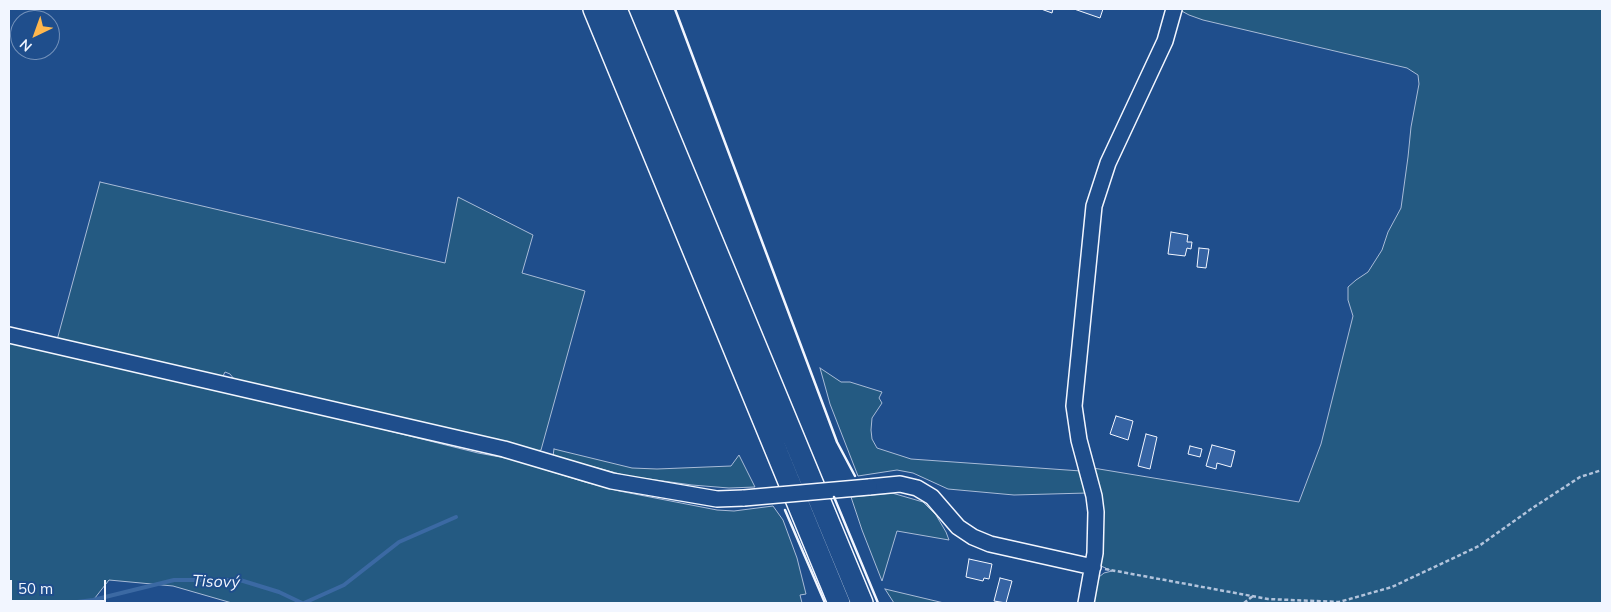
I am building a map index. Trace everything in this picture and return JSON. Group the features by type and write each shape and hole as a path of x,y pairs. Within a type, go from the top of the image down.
{"highway":[{"path":"594,9 839,603"},
{"path":"616,9 862,603"}],"street":[{"path":"1086,603 1093,567 1097,528 1094,496 1079,440 1074,406 1094,206 1108,163 1164,40 1174,9"},
{"path":"9,335 504,449 612,481 717,499 900,484 917,488 932,497 958,527 973,537 990,544 1093,567"}],"path":[{"path":"1093,567 1268,599 1338,602 1392,587 1480,546 1580,477 1602,470"},
{"path":"1244,603 1253,596"}],"shaded area":[{"path":"1178,9 1602,9 1602,603 1093,603 1099,577 1104,573 1112,571 1101,566 1102,548 1093,468 1299,502 1321,444 1353,316 1348,300 1348,287 1368,272 1382,250 1388,232 1401,208 1411,127 1419,84 1418,75 1407,68 1203,20"},
{"path":"100,182 445,263 458,197 533,235 522,273 585,291 541,450 536,451 234,379 225,372 222,378 57,340"},
{"path":"9,340 277,403 478,453 511,459 619,491 717,510 734,511 773,506 783,520 797,558 806,594 800,595 802,603 232,603 173,586 109,580 91,603 9,603"},
{"path":"820,368 841,382 850,382 882,392 879,398 882,403 872,418 872,439 877,448 911,459 1081,471 1087,493 1014,495 948,489 913,473 897,470 858,476 830,404"},
{"path":"554,449 632,468 657,469 731,466 739,455 755,487 729,488 692,485 627,476 553,456"},
{"path":"892,493 923,502 936,515 949,540 897,531 882,581 851,497"},
{"path":"885,589 944,603 894,603"}],"building":[{"path":"1041,9 1053,9 1052,13"},
{"path":"1074,9 1103,9 1100,18"},
{"path":"1171,232 1188,235 1187,242 1192,242 1191,249 1187,248 1185,256 1168,254"},
{"path":"1199,248 1209,249 1206,268 1197,267"},
{"path":"1116,416 1133,421 1128,440 1110,434"},
{"path":"1146,434 1157,437 1150,469 1138,466"},
{"path":"1212,445 1235,451 1231,467 1217,463 1216,469 1206,466"},
{"path":"1190,446 1202,449 1200,457 1188,454"},
{"path":"969,559 992,564 989,579 984,578 983,581 966,577"},
{"path":"1000,578 1012,581 1006,603 994,601"}],"waterway":[{"path":"304,603 344,585 399,542 456,517"},
{"name":"Tisový","path":"69,603 93,600 174,580 240,580 279,592 302,603"}],"wall":[{"path":"675,9 837,442 855,476"},
{"path":"834,497 878,603"},
{"path":"785,510 825,603"}]}
